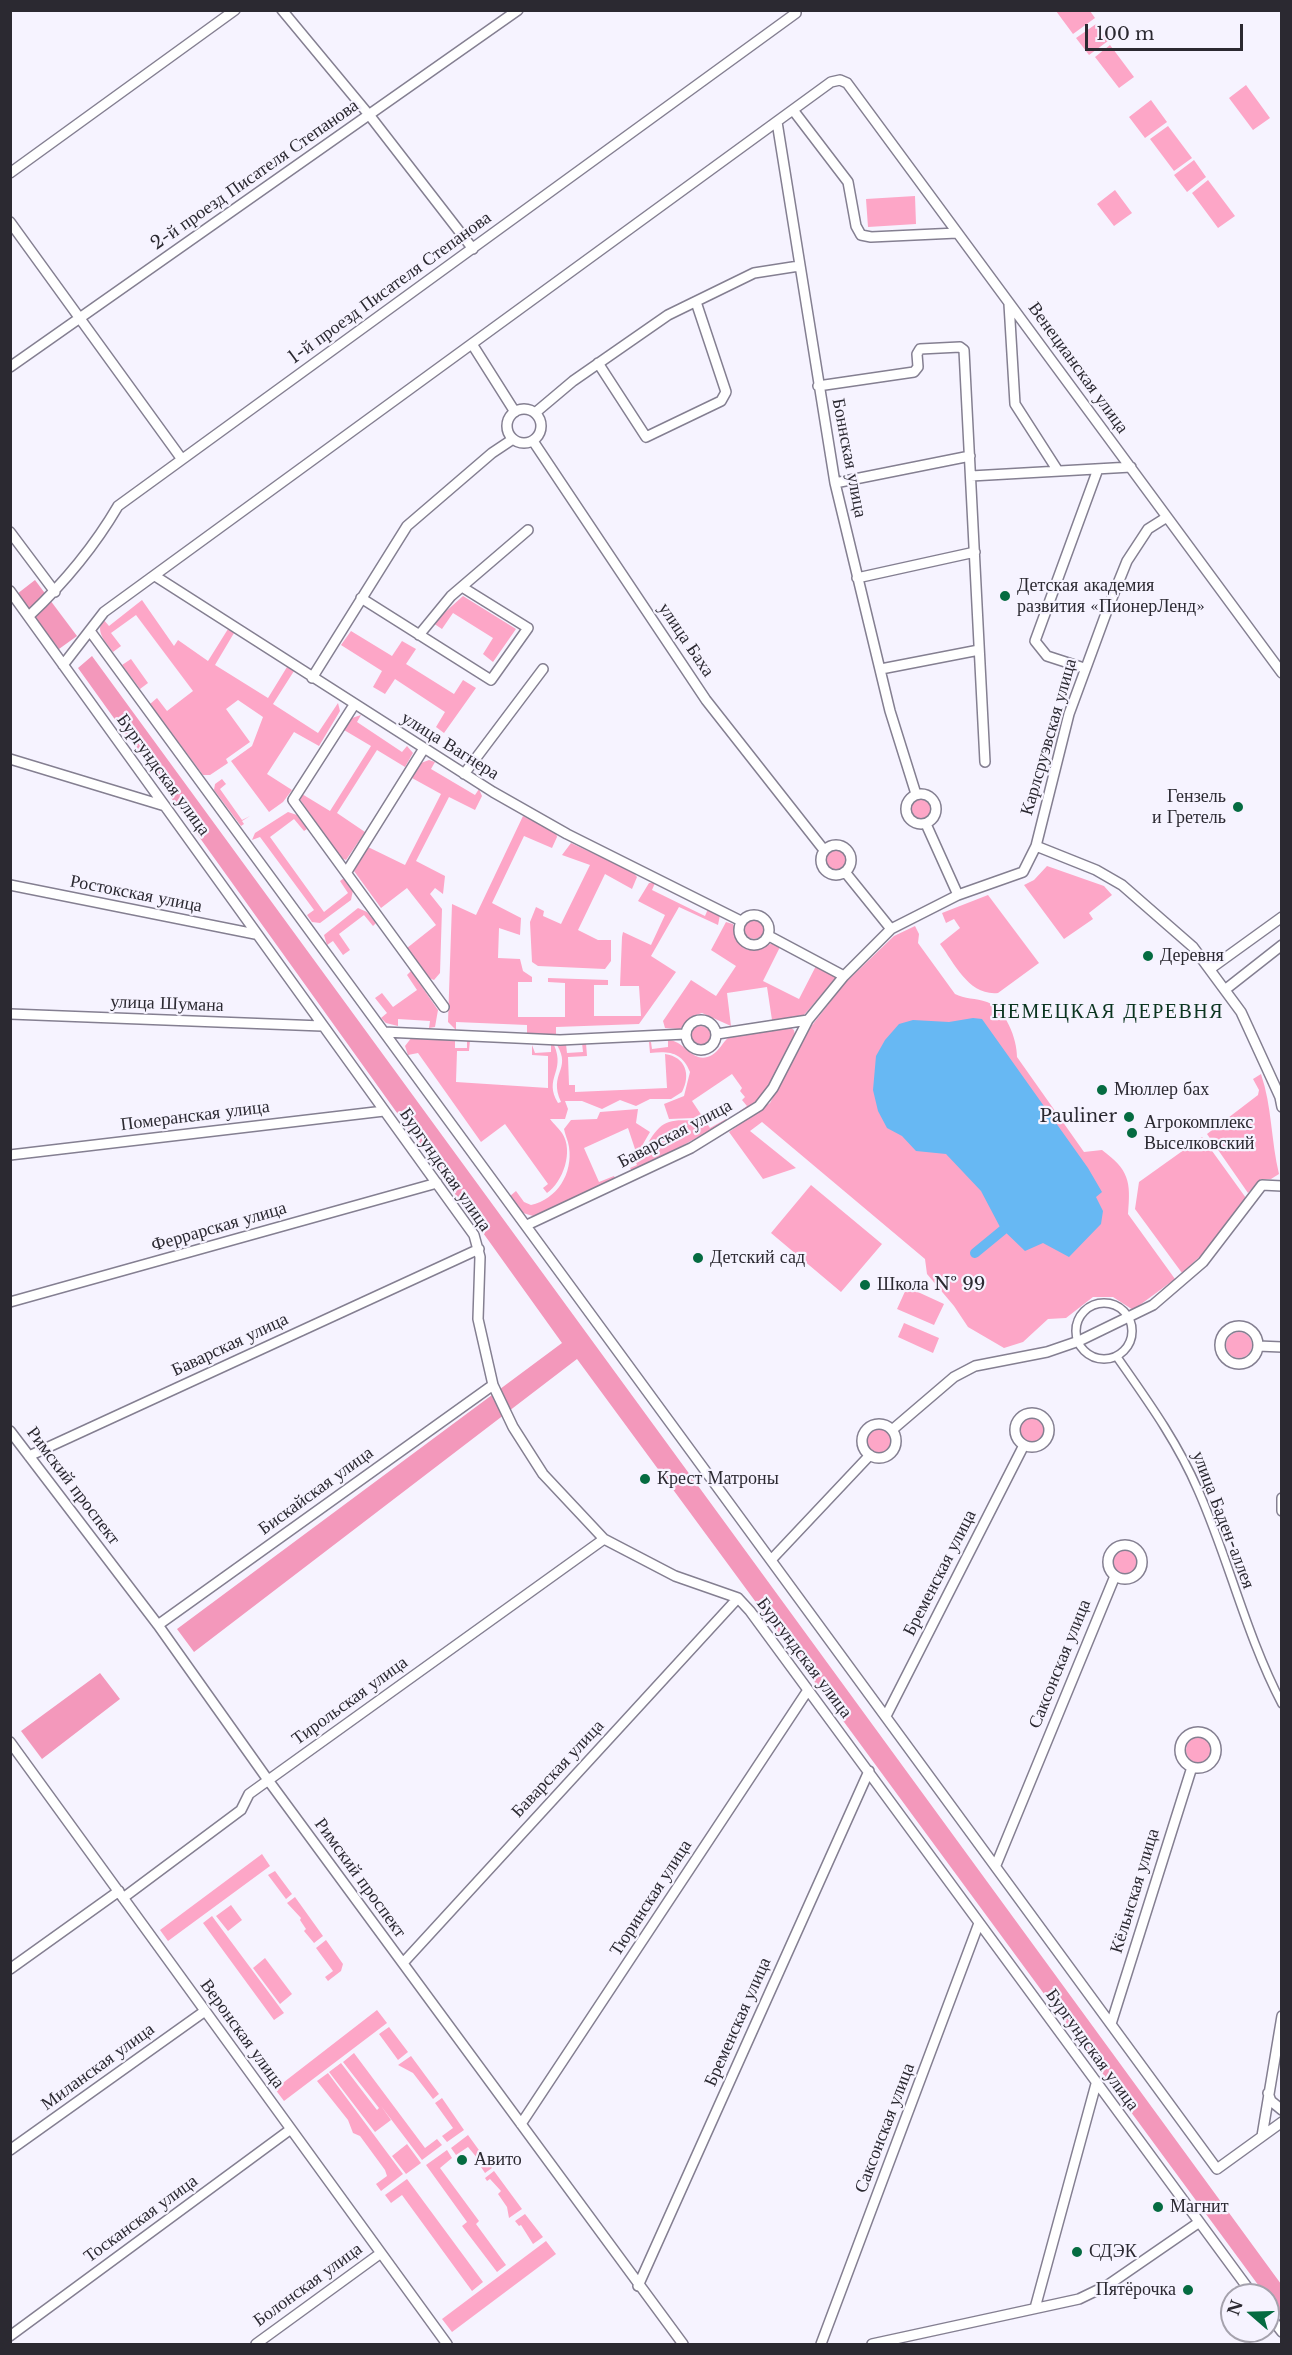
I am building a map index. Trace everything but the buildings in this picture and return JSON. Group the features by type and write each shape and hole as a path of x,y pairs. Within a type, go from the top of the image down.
{"street":[{"path":"10,172 235,10"},
{"path":"282,10 370,116 473,249"},
{"name":"2-й проезд Писателя Степанова","path":"10,367 79,316 370,116 518,10"},
{"name":"1-й проезд Писателя Степанова","path":"29,616 55,592 102,534 118,506 796,13"},
{"name":"Венецианская улица","path":"793,110 831,82 840,80 847,83 1281,673"},
{"path":"63,665 104,612 793,110 848,182 856,226 861,235 871,237 957,233"},
{"name":"Боннская улица","path":"777,122 835,483 890,711 916,794"},
{"path":"10,222 181,458"},
{"path":"535,413 598,363 668,315 754,273 799,266"},
{"path":"598,363 646,437 653,436 692,414 721,402 726,392 696,302"},
{"path":"1010,303 1015,404 1058,471"},
{"path":"471,344 515,412"},
{"path":"818,386 914,372 918,367 917,354 920,349 960,347 966,355 984,762"},
{"path":"525,409 535,413 541,427 533,441 523,443 513,439 507,425 515,412 525,409"},
{"path":"312,678 407,526 492,453 513,439"},
{"name":"улица Баха","path":"533,441 706,700 824,850"},
{"path":"835,483 970,456"},
{"path":"971,476 1131,467"},
{"path":"1084,668 1047,657 1035,641 1098,469"},
{"name":"Карлсруэвская улица","path":"1036,846 1058,751 1084,668 1127,561 1148,529 1167,517"},
{"path":"419,635 462,587 528,530"},
{"path":"10,532 55,592"},
{"path":"858,578 975,552"},
{"name":"улица Вагнера","path":"155,576 423,750 567,834 741,921"},
{"path":"361,598 491,680 528,628 462,587"},
{"name":"Бургундская улица","path":"10,591 474,1235 479,1249 478,1319 493,1385 513,1427 543,1474 604,1539 675,1576 738,1598 869,1772 1244,2283"},
{"name":"Бургундская улица","path":"90,631 1217,2169 1262,2136"},
{"path":"881,669 979,650"},
{"path":"464,774 543,669"},
{"path":"354,705 293,800 444,1007"},
{"path":"345,873 423,750"},
{"path":"10,759 165,806"},
{"path":"916,794 928,795 935,802 936,813 926,824 912,821 906,813 908,801 916,794"},
{"path":"926,824 958,895"},
{"path":"833,844 847,849 851,859 845,872 836,876 826,873 820,864 824,850 833,844"},
{"path":"1036,846 1096,870 1122,885 1193,947 1241,1012 1280,1097 1281,1107"},
{"name":"Баварская улица","path":"527,1225 691,1148 759,1106 773,1088 808,1020 844,975 891,929 958,895 1023,872 1036,846"},
{"path":"845,872 891,929"},
{"name":"Ростокская улица","path":"10,885 255,934"},
{"path":"752,914 762,916 769,923 769,936 760,944 749,944 739,934 741,921 752,914"},
{"path":"1210,969 1281,917"},
{"path":"769,936 844,975"},
{"path":"1226,989 1281,945"},
{"name":"улица Шумана","path":"10,1014 322,1026"},
{"path":"698,1020 708,1022 717,1034 711,1048 701,1051 688,1044 686,1034 690,1025 698,1020"},
{"path":"717,1034 808,1020"},
{"path":"384,1032 560,1040 686,1034"},
{"name":"Померанская улица","path":"10,1155 384,1111"},
{"name":"Феррарская улица","path":"10,1302 436,1183"},
{"path":"892,1430 954,1377 975,1366 1047,1352 1079,1341 1153,1305 1203,1262 1262,1185 1281,1186"},
{"name":"Баварская улица","path":"29,1456 479,1249"},
{"path":"1092,1304 1112,1304 1127,1318 1131,1340 1128,1347 1117,1357 1102,1359 1092,1355 1079,1341 1078,1321 1092,1304"},
{"path":"1239,1326 1253,1332 1258,1346 1251,1360 1238,1364 1223,1356 1220,1345 1226,1332 1239,1326"},
{"path":"1258,1346 1281,1347"},
{"name":"улица Баден-аллея","path":"1117,1357 1173,1437 1190,1471 1226,1560 1254,1645 1281,1704"},
{"name":"Бискайская улица","path":"158,1625 493,1385"},
{"path":"879,1424 892,1430 896,1440 894,1450 885,1457 870,1455 862,1443 867,1430 879,1424"},
{"name":"Римский проспект","path":"10,1431 158,1625 268,1780 638,2286 683,2344"},
{"name":"Бременская улица","path":"886,1716 1023,1444"},
{"path":"771,1560 870,1455"},
{"path":"1281,1498 1281,1510"},
{"name":"Тирольская улица","path":"10,1969 241,1810 246,1797 268,1780 604,1539"},
{"name":"Саксонская улица","path":"996,1865 1115,1576"},
{"name":"Баварская улица","path":"403,1963 738,1598"},
{"name":"Тюринская улица","path":"521,2124 808,1690"},
{"name":"Веронская улица","path":"10,1742 447,2344"},
{"name":"Кёльнская улица","path":"1111,2024 1192,1767"},
{"name":"Бременская улица","path":"638,2286 869,1772"},
{"name":"Саксонская улица","path":"821,2344 980,1923"},
{"name":"Миланская улица","path":"10,2150 205,2011"},
{"path":"1262,2136 1281,2016"},
{"path":"1035,2308 1096,2084"},
{"path":"1269,2093 1271,2101 1281,2110"},
{"path":"1262,2136 1281,2122"},
{"name":"Тосканская улица","path":"10,2336 291,2129"},
{"path":"872,2344 1079,2299 1108,2285 1198,2223"},
{"name":"Болонская улица","path":"256,2344 381,2253"}],"shaded area":[{"path":"1056,11 1090,11 1095,18 1073,34"},
{"path":"1096,24 1108,41 1089,55 1076,38"},
{"path":"1110,45 1134,77 1119,88 1095,57"},
{"path":"1246,85 1270,118 1253,130 1229,98"},
{"path":"1151,100 1167,122 1145,138 1129,117"},
{"path":"1168,126 1192,158 1174,171 1150,139"},
{"path":"1194,160 1206,177 1187,192 1174,175"},
{"path":"1208,180 1235,216 1218,228 1192,193"},
{"path":"1115,190 1132,213 1114,226 1097,204"},
{"path":"915,196 916,224 868,227 866,199"},
{"path":"35,580 77,636 59,649 17,594"},
{"path":"463,596 516,629 493,662 483,654 493,638 453,613 442,629 433,623"},
{"path":"142,600 174,646 178,640 208,661 228,629 234,633 215,665 268,698 287,667 294,671 273,704 318,733 338,703 340,711 319,746 294,732 267,774 292,790 283,802 269,812 231,761 252,746 263,717 238,700 226,709 250,742 226,759 228,763 210,775 203,775 150,704 157,698 167,711 193,691 136,615 111,633 121,646 113,652 104,640 100,628 103,619 109,626"},
{"path":"351,631 392,656 402,641 416,649 406,664 454,694 463,680 476,688 444,733 436,727 445,712 395,679 385,694 373,687 382,671 341,645"},
{"path":"92,656 1281,2284 1281,2316 1280,2283 1257,2283 577,1359 194,1652 177,1629 562,1343 78,668"},
{"path":"131,659 148,683 140,689 122,665"},
{"path":"361,715 357,722 402,752 407,746 413,753 405,767 377,750 337,813 365,832 346,860 341,858 299,798 302,794 330,811 371,746 344,730 352,718"},
{"path":"429,760 435,762 431,769 475,795 479,789 482,796 475,810 449,797 416,861 445,876 443,894 435,888 430,894 442,909 440,973 434,980 429,978 407,948 436,925 407,888 381,908 354,871 368,847 405,865 441,794 412,778 421,763"},
{"path":"222,779 226,784 220,789 242,820 250,816 242,821 244,824 241,826 214,790 215,784"},
{"path":"917,799 925,799 931,805 931,813 925,819 917,819 911,813 911,805"},
{"path":"288,812 297,815 307,829 304,831 294,819 270,837 324,912 348,893 340,881 344,878 353,890 351,900 320,923 312,922 307,915 314,910 260,837 252,840 255,833"},
{"path":"523,816 556,832 557,837 552,848 524,836 492,903 521,918 520,935 499,928 498,958 520,959 523,971 532,977 532,982 518,982 518,1017 565,1017 565,983 548,982 548,978 608,980 608,985 594,985 594,1016 641,1016 639,986 620,986 622,937 623,932 651,945 665,915 638,901 649,883 655,883 652,890 705,916 708,909 720,915 718,925 679,907 651,956 676,972 639,1024 556,1027 556,1034 527,1034 527,1025 456,1022 456,1030 448,1022 452,904 476,915"},
{"path":"571,843 633,872 637,877 632,889 605,874 578,930 598,940 611,940 611,961 605,969 538,966 532,962 530,922 536,907 544,911 543,916 561,924 590,865 562,855"},
{"path":"832,850 840,850 846,856 846,864 840,870 832,870 826,864 826,856"},
{"path":"1047,866 1104,886 1112,895 1089,913 1093,919 1064,939 1024,885 1034,880"},
{"path":"988,895 1039,963 998,993 988,993 971,984 957,969 940,944 960,928 954,919 946,923 942,913"},
{"path":"358,908 367,912 376,923 373,926 364,915 339,934 350,950 343,955 333,941 327,945 324,935"},
{"path":"750,919 758,919 764,925 764,933 758,939 750,939 744,933 744,925"},
{"path":"726,922 733,924 739,941 746,949 756,949 773,943 781,945 763,981 799,999 817,964 835,976 835,979 804,1015 772,1020 767,987 727,993 731,1026 702,1013 693,1016 680,1029 665,1028 663,1021 691,980 716,996 736,966 711,950"},
{"path":"915,926 919,934 918,943 955,994 987,1002 1000,1011 1013,1034 1017,1057 1084,1152 1102,1150 1123,1170 1129,1193 1128,1214 1175,1279 1133,1310 1113,1297 1093,1297 1066,1318 1048,1319 1023,1342 1004,1348 968,1327 927,1274 925,1259 762,1122 750,1131 796,1168 763,1179 729,1132 770,1103 806,1033 844,984 894,936"},
{"path":"411,971 438,1010 435,1027 429,1028 430,1021 398,1019 398,1026 386,1023 381,1018 387,1013 375,998 382,993 393,1007 417,990 407,975"},
{"path":"697,1026 705,1026 711,1032 711,1040 705,1046 697,1046 691,1040 691,1032"},
{"path":"790,1027 794,1030 795,1035 774,1078 761,1096 741,1113 740,1111 747,1106 742,1100 745,1097 740,1091 742,1088 732,1074 692,1101 710,1128 726,1119 727,1121 633,1173 630,1168 637,1165 635,1160 638,1158 628,1128 584,1148 599,1182 614,1176 616,1180 533,1216 523,1213 510,1196 516,1191 524,1202 531,1205 556,1191 566,1176 568,1167 569,1147 564,1129 571,1120 597,1119 600,1112 638,1109 636,1123 650,1132 639,1151 641,1155 653,1135 665,1124 680,1120 704,1122 694,1118 669,1119 664,1104 684,1096 690,1072 683,1060 674,1054 650,1053 649,1042 651,1042 652,1049 668,1047 668,1040 674,1041 694,1055 705,1058 712,1055 729,1037"},
{"path":"412,1037 455,1040 455,1048 467,1048 467,1040 470,1040 469,1051 457,1051 456,1082 548,1088 548,1056 532,1055 532,1045 535,1053 551,1052 551,1045 554,1045 558,1062 553,1087 558,1103 561,1102 557,1084 562,1060 557,1045 566,1044 567,1053 583,1052 582,1043 586,1043 587,1056 568,1057 569,1085 575,1085 575,1092 667,1088 665,1054 682,1063 686,1073 685,1086 682,1092 671,1099 650,1099 636,1106 620,1100 602,1109 582,1101 565,1101 568,1109 565,1119 550,1119 562,1133 567,1148 567,1157 558,1182 547,1193 543,1188 548,1184 505,1124 481,1142 418,1053 408,1055 405,1046"},
{"path":"1261,1074 1265,1086 1279,1174 1271,1179 1261,1179 1248,1193 1207,1134 1258,1095 1259,1090 1253,1079"},
{"path":"1202,1137 1246,1198 1208,1249 1182,1273 1135,1209 1139,1182"},
{"path":"811,1185 882,1244 841,1292 771,1233"},
{"path":"907,1287 944,1304 934,1325 897,1309"},
{"path":"904,1323 939,1338 933,1353 898,1337"},
{"path":"1239,1332 1248,1336 1252,1345 1248,1354 1239,1358 1230,1354 1226,1345 1230,1336"},
{"path":"1031,1418 1040,1422 1044,1431 1040,1440 1031,1444 1022,1440 1018,1431 1022,1422"},
{"path":"879,1429 888,1432 891,1441 888,1450 879,1453 870,1450 867,1441 870,1432"},
{"path":"1126,1549 1135,1553 1139,1562 1135,1571 1126,1575 1117,1571 1113,1562 1117,1553"},
{"path":"100,1673 120,1699 42,1759 21,1731"},
{"path":"1199,1737 1208,1741 1212,1750 1208,1759 1199,1763 1190,1759 1186,1750 1190,1741"},
{"path":"262,1854 270,1866 168,1941 160,1930"},
{"path":"275,1871 292,1894 286,1899 268,1875"},
{"path":"295,1897 323,1936 314,1943 304,1931 306,1929 301,1918 287,1903"},
{"path":"231,1905 242,1920 228,1931 216,1916"},
{"path":"212,1916 284,2013 274,2020 203,1923"},
{"path":"326,1940 343,1964 341,1971 328,1981 325,1977 333,1971 316,1948"},
{"path":"265,1958 292,1994 280,2004 253,1968"},
{"path":"377,2010 387,2023 284,2101 275,2089"},
{"path":"389,2027 408,2052 398,2060 379,2034"},
{"path":"354,2053 425,2148 437,2139 442,2145 422,2160 381,2106 391,2120 375,2132 329,2072 341,2063 377,2110 379,2108 343,2062"},
{"path":"411,2056 439,2094 433,2099 413,2073 398,2065"},
{"path":"328,2073 403,2174 381,2191 376,2184 387,2176 385,2170 360,2136 353,2133 348,2120 317,2081"},
{"path":"442,2098 464,2130 447,2142 442,2136 453,2128 435,2103"},
{"path":"468,2135 492,2168 485,2173 481,2167 483,2165 468,2147 456,2155 451,2148"},
{"path":"407,2144 421,2163 406,2174 392,2156"},
{"path":"447,2150 452,2158 440,2168 479,2221 476,2224 506,2265 497,2272 462,2226 467,2222 426,2165"},
{"path":"494,2171 522,2209 509,2218 507,2207 498,2194 501,2191 490,2179 487,2181 485,2178"},
{"path":"407,2179 483,2282 472,2291 402,2195 391,2203 385,2195"},
{"path":"525,2214 543,2237 533,2244 521,2225 519,2226 515,2221"},
{"path":"546,2241 556,2254 452,2332 442,2319"}],"water":[{"path":"973,1018 982,1019 1088,1168 1102,1192 1096,1197 1103,1211 1101,1224 1069,1257 1043,1243 1025,1251 1000,1227 981,1191 946,1154 916,1151 902,1136 887,1128 878,1111 873,1090 876,1056 885,1040 899,1024 913,1020 949,1022"}],"waterway":[{"path":"975,1253 1003,1230"}],"place":[{"name":"Детская академия развития «ПионерЛенд»","path":"1005,596"},
{"name":"Гензель и Гретель","path":"1238,807"},
{"name":"Деревня","path":"1148,956"},
{"name":"Мюллер бах","path":"1102,1090"},
{"name":"Pauliner","path":"1129,1117"},
{"name":"Агрокомплекс Выселковский","path":"1132,1133"},
{"name":"Детский сад","path":"698,1258"},
{"name":"Школа № 99","path":"865,1285"},
{"name":"Крест Матроны","path":"645,1479"},
{"name":"Авито","path":"462,2160"},
{"name":"Магнит","path":"1158,2207"},
{"name":"СДЭК","path":"1077,2252"},
{"name":"Пятёрочка","path":"1188,2290"}],"district":[{"name":"НЕМЕЦКАЯ ДЕРЕВНЯ","path":"1108,1012"}]}
